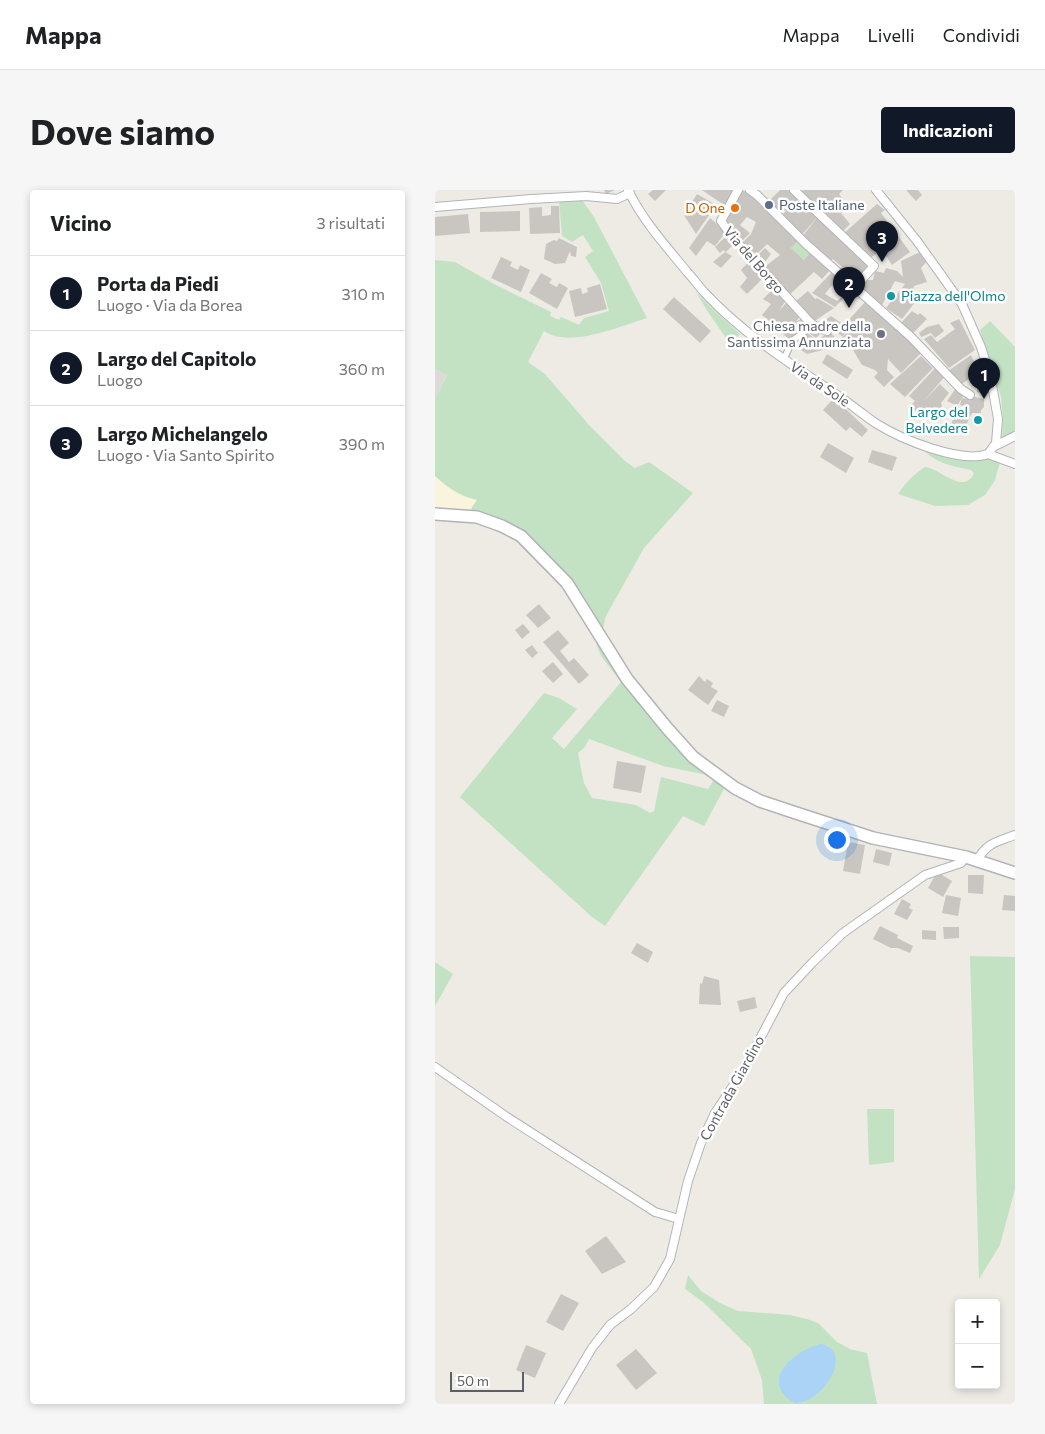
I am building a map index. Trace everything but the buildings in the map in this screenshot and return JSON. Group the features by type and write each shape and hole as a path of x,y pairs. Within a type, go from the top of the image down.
{"main road":[{"path":"435,514 477,517 502,526 526,541 567,583 627,679 667,728 693,757 735,788 760,801 789,812 873,838 971,859 1015,873"}],"street":[{"name":"Via del Borgo","path":"739,190 721,222 739,246 813,324"},
{"path":"750,190 806,244 911,336 961,389 970,395"},
{"path":"794,190 874,266 855,287"},
{"path":"876,190 917,241 962,304 981,347 991,379 998,425 996,443 988,454 1015,464"},
{"path":"435,206 585,196 617,199 629,192"},
{"name":"Via da Sole","path":"629,192 654,232 705,293 730,317 784,359 885,428 944,453 979,457 988,454"},
{"path":"784,359 792,341 813,324 827,331"},
{"path":"993,448 1015,436"},
{"path":"971,859 990,844 1015,835"},
{"name":"Contrada Giardino","path":"559,1404 592,1348 611,1325 654,1288 670,1259 688,1181 701,1143 715,1113 743,1071 783,993 843,933 925,875 971,859"},
{"path":"435,1068 507,1117 655,1212 679,1219"}],"shaded area":[{"path":"435,369 447,374 435,398"},
{"path":"435,476 450,489 465,497 478,500 472,507 471,512 435,509"}],"green space":[{"path":"582,200 594,217 647,318 580,337 554,336 544,331 528,362 545,374 589,425 625,461 635,468 649,462 693,493 644,548 606,616 603,628 597,628 549,558 471,512 477,500 455,491 435,476 435,398 447,375 435,369 435,260 455,262 551,312 550,316 559,320 561,317 579,325 584,318 609,311 601,283 585,257 593,251 583,235 572,242 562,236 559,201"},
{"path":"800,239 812,250 804,260 791,248"},
{"path":"696,292 740,334 730,344 708,312"},
{"path":"990,321 1015,347 1015,432 1002,440 1001,397 980,330"},
{"path":"922,448 1000,462 995,480 985,495 968,505 935,506 898,494 910,479 925,467 931,468 951,479 964,482 970,479 974,473 971,470 951,466 939,461"},
{"path":"596,643 602,645 710,773 707,775 663,766 589,739 585,747 578,753 584,783 592,798 636,805 650,813 654,811 661,777 708,789 714,780 725,787 704,826 683,816 605,926 592,917 460,797 544,693 559,698 577,709 552,738 564,749 621,682 601,656"},
{"path":"970,956 1015,957 1015,1189 1000,1245 979,1279"},
{"path":"435,962 453,974 435,1006"},
{"path":"867,1109 894,1109 894,1162 869,1165"},
{"path":"688,1275 701,1291 720,1303 738,1311 790,1315 807,1319 818,1323 837,1342 850,1349 867,1353 877,1404 764,1404 762,1380 751,1349 703,1302 685,1289"}],"water":[{"path":"822,1344 831,1349 836,1357 831,1377 815,1395 805,1401 795,1403 785,1396 779,1385 783,1369 797,1355"}],"place":[{"name":"Poste Italiane","path":"769,205"},
{"name":"D One","path":"735,208"},
{"name":"Largo Michelangelo","path":"882,262"},
{"name":"Piazza dell'Olmo","path":"891,296"},
{"name":"Largo del Capitolo","path":"849,308"},
{"name":"Chiesa madre della Santissima Annunziata","path":"881,334"},
{"name":"Porta da Piedi","path":"984,399"},
{"name":"Largo del Belvedere","path":"978,420"}]}
